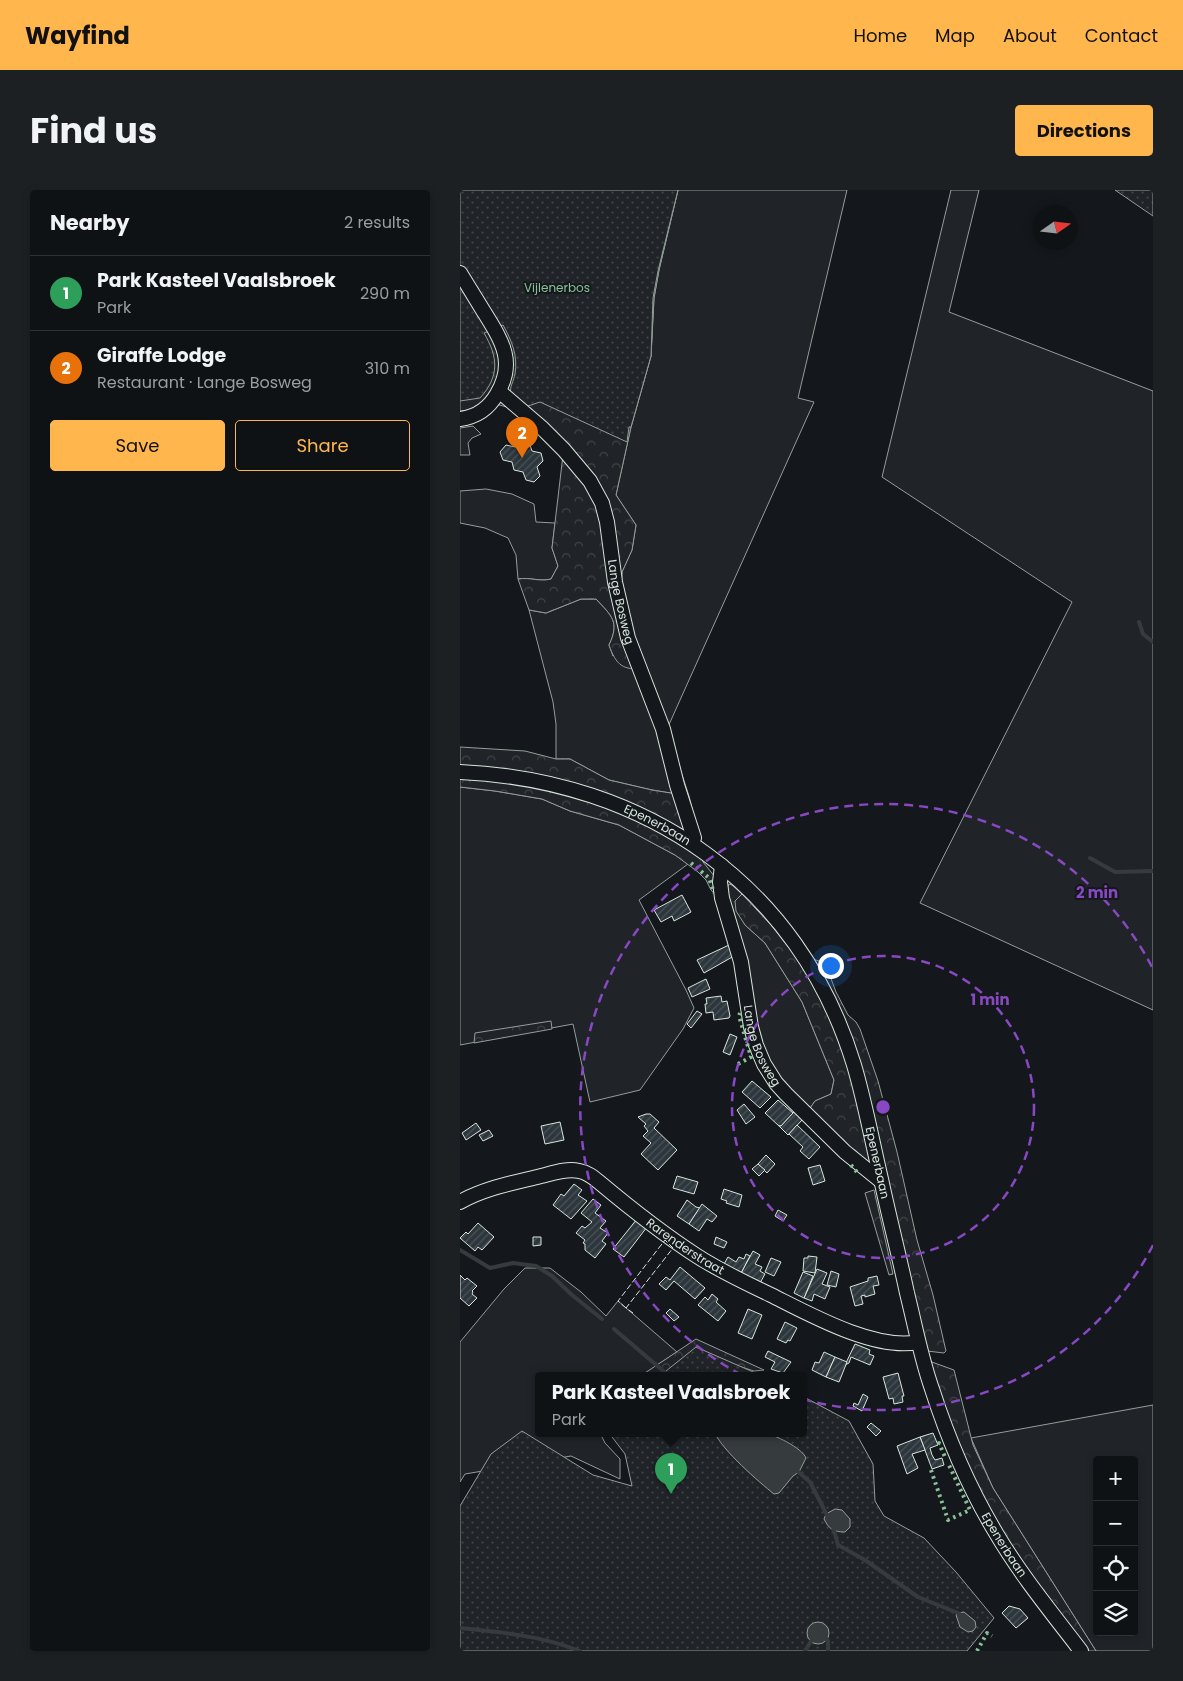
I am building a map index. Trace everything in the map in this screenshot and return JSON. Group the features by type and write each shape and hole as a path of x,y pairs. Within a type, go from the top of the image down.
{"street":[{"path":"460,273 499,336 507,359 506,373 499,391 492,402 480,412 460,419"},
{"name":"Lange Bosweg","path":"499,391 541,426 564,450 590,481 602,503 628,638 663,729 677,785 692,829 694,838 691,843"},
{"name":"Epenerbaan","path":"460,772 538,780 578,790 599,797 669,829 722,866 751,892 779,924 804,958 830,1004 854,1066 918,1342 941,1415 958,1460 983,1510 1013,1560 1081,1651"},
{"name":"Lange Bosweg","path":"722,866 720,882 722,898 741,962 756,1045 764,1064 776,1083 786,1094 845,1152 881,1181"},
{"name":"Rarenderstraat","path":"460,1202 505,1184 566,1170 588,1173 680,1245 735,1278 807,1313 853,1332 881,1341 900,1344 918,1342"}],"green space":[{"name":"Vijlenerbos","path":"460,190 678,190 654,298 651,356 631,427 616,495 636,525 632,550 622,572 621,590 625,614 644,668 626,667 621,665 614,657 609,645 614,631 613,620 596,599 581,599 546,613 529,610 518,579 551,579 558,566 552,548 563,455 514,409 485,401 469,410 460,411"},
{"name":"Vijlenerbos","path":"460,190 678,190 653,298 651,356 631,427 629,427 627,442 540,402 525,407 515,399 512,395 511,386 516,367 515,355 512,343 503,325 484,333 494,358 494,374 491,382 480,398 460,401"},
{"path":"678,190 847,190 798,398 814,402 667,729 689,796 609,780 570,759 556,759 556,724 553,702 529,610 546,613 581,599 596,599 613,620 614,630 609,645 613,656 622,572 632,550 636,525 616,495 631,427 651,356 654,298"},
{"path":"951,190 979,190 949,312 1153,391 1153,1010 920,903 1072,602 882,477"},
{"path":"1115,190 1153,190 1153,216"},
{"path":"473,426 481,434 472,438 468,443 470,455 460,455 460,428"},
{"path":"486,489 512,494 534,504 536,522 555,523 552,548 558,566 551,579 518,579 516,555 508,538 485,528 460,523 460,491"},
{"path":"460,747 525,751 556,759 570,759 609,780 689,796 701,844 703,862 715,877 719,899 698,872 675,855 619,825 570,811 542,799 460,787"},
{"path":"460,787 542,799 570,811 619,825 688,864 639,900 694,1008 683,1029 640,1090 590,1102 573,1024 460,1045"},
{"path":"729,884 742,894 735,901 745,925 765,943 802,1002 834,1080 831,1094 815,1101 808,1111 790,1094 762,1051 725,892"},
{"path":"742,894 771,925 793,953 819,961 830,976 848,1015 856,1022 860,1029 878,1081 897,1152 917,1240 933,1295 946,1351 944,1353 927,1351 876,1174 808,1111 815,1101 831,1094 834,1080 802,1002 765,943 745,925 736,911 735,901"},
{"path":"551,1021 552,1029 474,1043 475,1033"},
{"path":"874,1190 893,1274 889,1275 865,1193"},
{"path":"525,1268 550,1268 581,1292 606,1316 618,1301 677,1352 647,1372 535,1372 535,1437 602,1437 620,1459 620,1479 571,1456 465,1474 460,1482 460,1342 504,1289"},
{"path":"696,1339 764,1370 754,1371 726,1362 684,1372 646,1372"},
{"path":"696,1347 753,1372 665,1372"},
{"path":"929,1361 954,1370 973,1445 993,1488 1096,1651 1087,1651 1004,1539 956,1444"},
{"path":"807,1399 849,1421 873,1464 875,1501 884,1516 924,1538 956,1572 994,1618 967,1651 460,1650 460,1506 491,1454 522,1431 593,1475 632,1486 625,1454 612,1437 807,1437"},
{"path":"1153,1405 1153,1651 1096,1651 993,1488 971,1438"}],"shaded area":[{"path":"717,1437 775,1437 794,1446 806,1458 799,1472 793,1476 779,1493 774,1494 733,1457"},
{"path":"835,1509 842,1510 850,1519 850,1527 845,1532 832,1529 824,1519 826,1514"},
{"path":"964,1612 975,1621 976,1627 973,1631 968,1632 960,1627 956,1615"},
{"path":"818,1622 826,1625 829,1633 826,1641 818,1644 810,1641 807,1633 810,1625"}],"building":[{"path":"521,441 529,442 532,451 541,453 543,461 537,467 540,476 534,482 526,480 523,472 514,470 512,462 503,460 500,452 506,445 515,447"},
{"path":"682,895 691,912 674,921 672,916 661,922 654,910"},
{"path":"729,945 734,956 704,973 697,960"},
{"path":"706,979 710,989 692,997 688,988"},
{"path":"721,996 722,1002 727,1001 730,1016 729,1018 714,1020 713,1012 706,1013 706,998"},
{"path":"697,1011 702,1014 691,1028 687,1024"},
{"path":"730,1034 737,1037 730,1055 723,1052"},
{"path":"752,1081 771,1097 760,1108 742,1092"},
{"path":"778,1100 793,1113 781,1126 765,1113"},
{"path":"744,1104 755,1117 746,1124 737,1110"},
{"path":"794,1112 802,1120 788,1135 779,1126"},
{"path":"650,1114 659,1122 654,1128 677,1150 658,1170 641,1154 651,1143 643,1136 648,1131 644,1126 646,1124 638,1117"},
{"path":"560,1122 564,1140 545,1144 541,1126"},
{"path":"476,1123 481,1130 466,1140 462,1133"},
{"path":"797,1125 820,1147 809,1159 800,1151 803,1147 789,1134"},
{"path":"489,1130 493,1136 483,1141 479,1135"},
{"path":"766,1155 775,1164 767,1173 758,1164"},
{"path":"758,1164 765,1170 759,1176 752,1169"},
{"path":"820,1165 825,1181 813,1185 808,1168"},
{"path":"677,1176 698,1182 694,1194 673,1188"},
{"path":"574,1184 582,1190 578,1195 587,1201 571,1219 553,1205 561,1194 564,1196"},
{"path":"724,1189 742,1195 739,1207 726,1203 727,1201 721,1199"},
{"path":"593,1199 601,1205 595,1213 606,1221 600,1228 608,1233 602,1241 606,1244 595,1258 585,1250 585,1244 583,1243 585,1240 576,1233 582,1226 585,1228 592,1222 581,1213"},
{"path":"687,1200 700,1208 689,1224 677,1216"},
{"path":"702,1204 717,1216 712,1222 707,1219 699,1231 689,1224"},
{"path":"778,1210 787,1215 783,1221 775,1216"},
{"path":"637,1219 647,1227 624,1257 613,1249"},
{"path":"478,1223 494,1237 482,1250 478,1247 475,1251 460,1238 466,1232 468,1234"},
{"path":"533,1237 541,1237 541,1245 533,1246"},
{"path":"716,1237 727,1242 724,1248 714,1244"},
{"path":"753,1251 760,1255 755,1264 762,1267 760,1271 765,1274 760,1283 741,1273"},
{"path":"746,1254 750,1256 741,1273 724,1264 728,1257 736,1262 739,1257 744,1259"},
{"path":"808,1256 817,1257 815,1273 803,1271 804,1258 808,1258"},
{"path":"771,1258 781,1262 774,1276 765,1272"},
{"path":"680,1267 705,1288 695,1299 674,1281 666,1290 659,1284 666,1277 670,1280"},
{"path":"817,1269 827,1273 822,1284 830,1287 825,1299 814,1294 812,1301 804,1298"},
{"path":"831,1271 839,1274 836,1287 827,1285"},
{"path":"803,1272 813,1276 804,1298 794,1293"},
{"path":"460,1275 477,1286 472,1291 472,1294 477,1298 469,1306 460,1298"},
{"path":"877,1276 879,1285 873,1286 875,1294 865,1297 865,1295 861,1296 863,1304 855,1306 850,1287 868,1281 868,1278"},
{"path":"712,1294 718,1299 716,1302 726,1311 718,1321 698,1305 705,1297 708,1300"},
{"path":"670,1309 679,1317 674,1321 666,1313"},
{"path":"748,1309 762,1315 752,1339 738,1333"},
{"path":"785,1322 797,1328 790,1341 788,1340 786,1343 777,1339"},
{"path":"855,1344 870,1350 869,1354 874,1356 870,1365 851,1357 849,1363 845,1365"},
{"path":"768,1351 791,1362 784,1372 780,1372 771,1369 775,1362 765,1357"},
{"path":"824,1352 835,1357 826,1377 812,1370 815,1362 819,1363"},
{"path":"835,1357 847,1362 839,1382 826,1377"},
{"path":"898,1373 904,1396 902,1396 903,1402 894,1404 893,1398 889,1399 883,1377"},
{"path":"863,1394 868,1397 862,1411 853,1406 854,1403 858,1405"},
{"path":"871,1423 881,1431 876,1436 867,1427"},
{"path":"933,1433 938,1445 930,1448 932,1455 935,1460 942,1458 944,1465 932,1469 920,1437"},
{"path":"920,1437 925,1450 912,1454 918,1468 907,1474 897,1446"},
{"path":"1009,1606 1020,1609 1028,1618 1016,1628 1002,1613"}],"waterway":[{"path":"1139,622 1143,634 1153,642"},
{"path":"1090,858 1115,872 1153,871"},
{"path":"460,1250 490,1268 513,1263 536,1266 552,1276 602,1319"},
{"path":"614,1329 664,1372"},
{"path":"796,1470 810,1482 828,1517"},
{"path":"833,1527 838,1545 865,1560 918,1597 961,1615"},
{"path":"460,1628 536,1638 580,1651"},
{"path":"824,1636 828,1641 828,1651"},
{"path":"805,1651 813,1638"}],"hedge":[{"path":"691,863 709,878 714,893"},
{"path":"738,1064 751,1057 739,1016 740,1013"},
{"path":"851,1165 857,1172"},
{"path":"938,1444 945,1457"},
{"path":"931,1470 948,1520 970,1510 948,1463"},
{"path":"977,1651 987,1633 992,1636"}],"fence":[{"path":"626,1308 618,1301 665,1240 673,1248 626,1308 633,1313"}],"place":[{"name":"Giraffe Lodge","path":"522,458"},
{"name":"Park Kasteel Vaalsbroek","path":"671,1494"}]}
